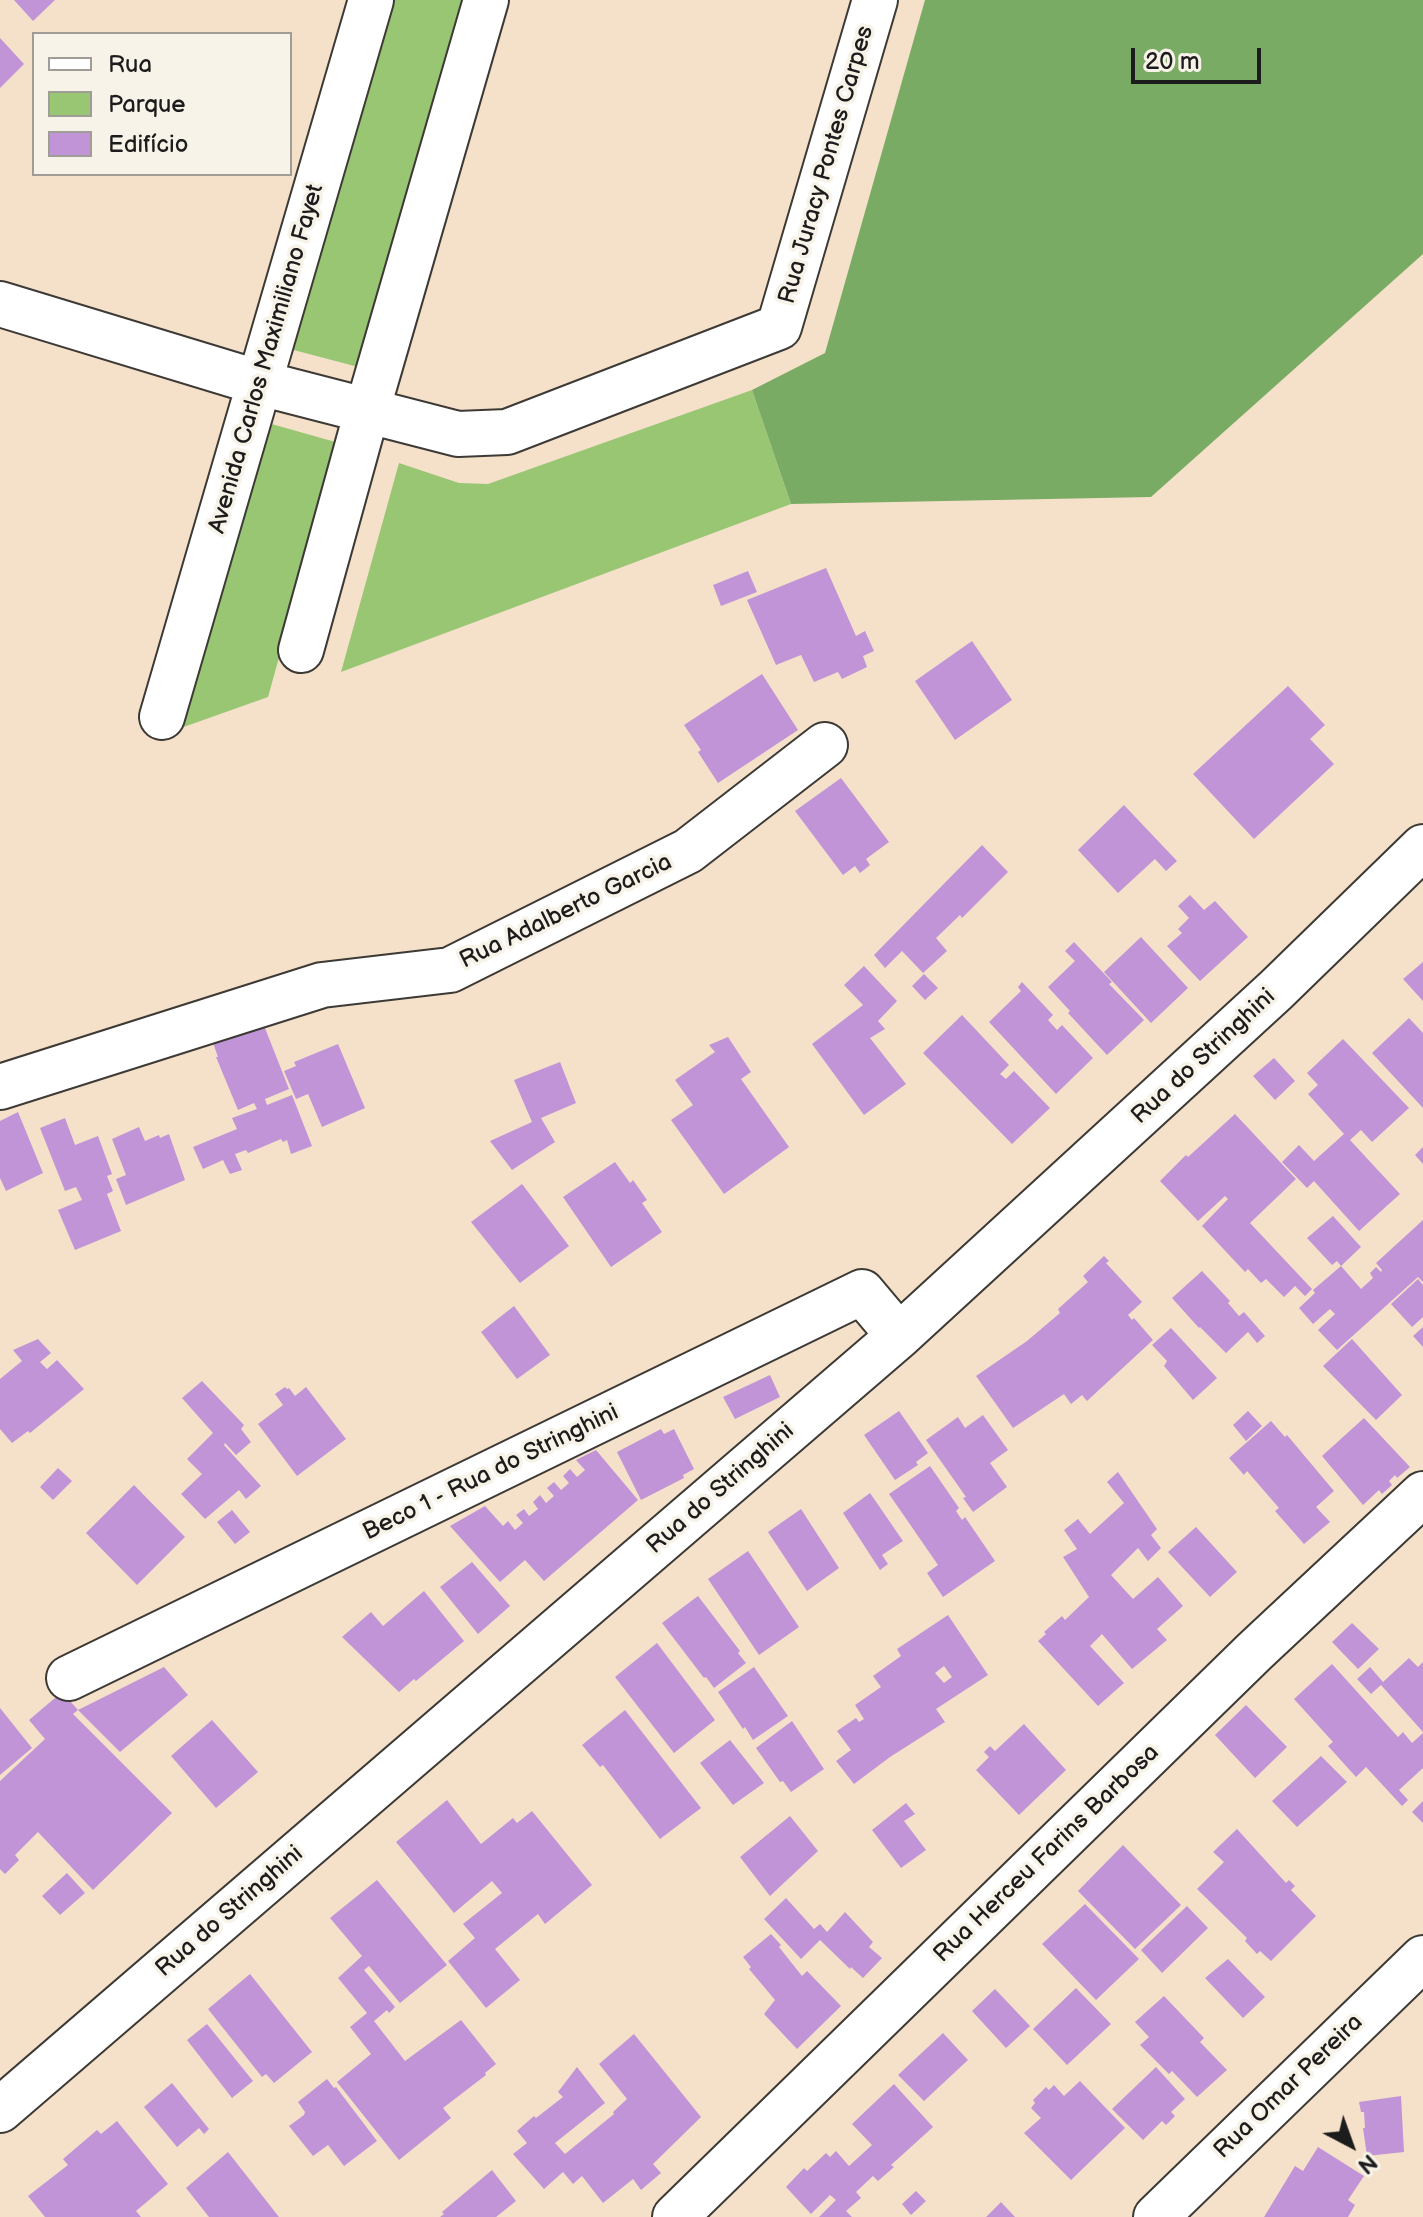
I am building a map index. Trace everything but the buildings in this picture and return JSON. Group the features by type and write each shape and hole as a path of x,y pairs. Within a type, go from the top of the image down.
{"street":[{"name":"Avenida Carlos Maximiliano Fayet","path":"162,717 371,0"},
{"path":"301,650 486,0"},
{"name":"Rua Juracy Pontes Carpes","path":"367,411 458,434 507,432 779,327 875,0"},
{"path":"0,304 260,383 367,411"},
{"name":"Rua Adalberto Garcia","path":"0,1087 322,985 450,970 688,851 825,745"},
{"name":"Rua do Stringhini","path":"0,2110 899,1336 1276,990 1423,847"},
{"name":"Beco 1 - Rua do Stringhini","path":"69,1678 862,1292 899,1336"},
{"name":"Rua Herceu Farins Barbosa","path":"675,2217 1255,1651 1423,1494"},
{"name":"Rua Omar Pereira","path":"1156,2217 1423,1958"}],"green space":[{"path":"388,0 467,0 362,368 286,348"},
{"path":"925,0 1423,0 1423,254 1151,497 791,504 752,390 825,353"},
{"path":"752,390 791,504 341,672 399,463 459,483 488,484"},
{"path":"268,423 339,443 268,697 178,729"}]}
